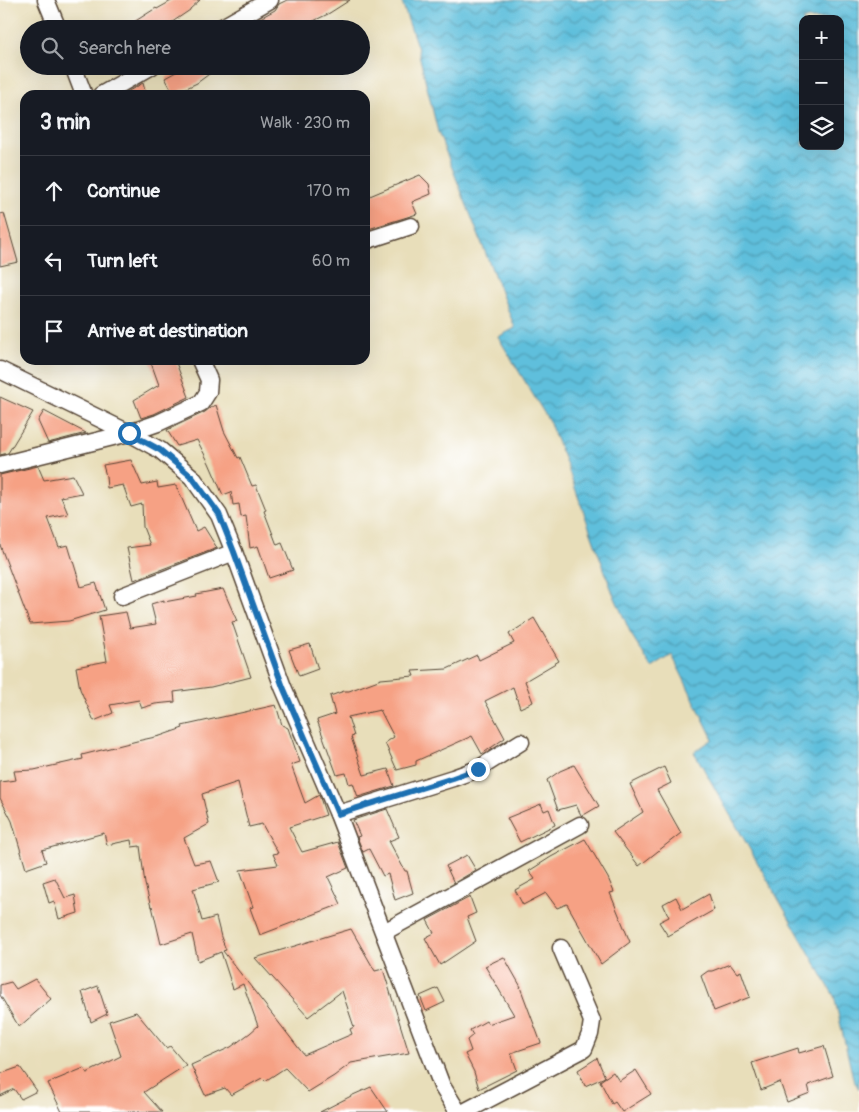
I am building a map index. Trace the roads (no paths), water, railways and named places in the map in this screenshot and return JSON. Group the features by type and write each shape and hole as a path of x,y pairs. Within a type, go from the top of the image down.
{"street":[{"path":"46,0 54,20"},
{"path":"235,20 270,0"},
{"path":"76,75 82,90"},
{"path":"110,90 136,75"},
{"path":"370,239 411,226"},
{"path":"0,465 129,433 201,402 208,392 209,380 202,365"},
{"path":"0,370 160,450 192,477 219,514 283,687 338,814 442,1086 458,1112"},
{"path":"122,596 234,552"},
{"path":"338,814 478,769 522,742"},
{"path":"384,932 580,825"},
{"path":"464,1112 584,1049 590,1034 592,1021 561,948"}],"water":[{"path":"401,0 859,0 859,1089 853,1078 834,996 694,752 713,739 672,655 652,668 631,634 612,591 549,421 498,337 515,328 438,132 417,46"}]}
